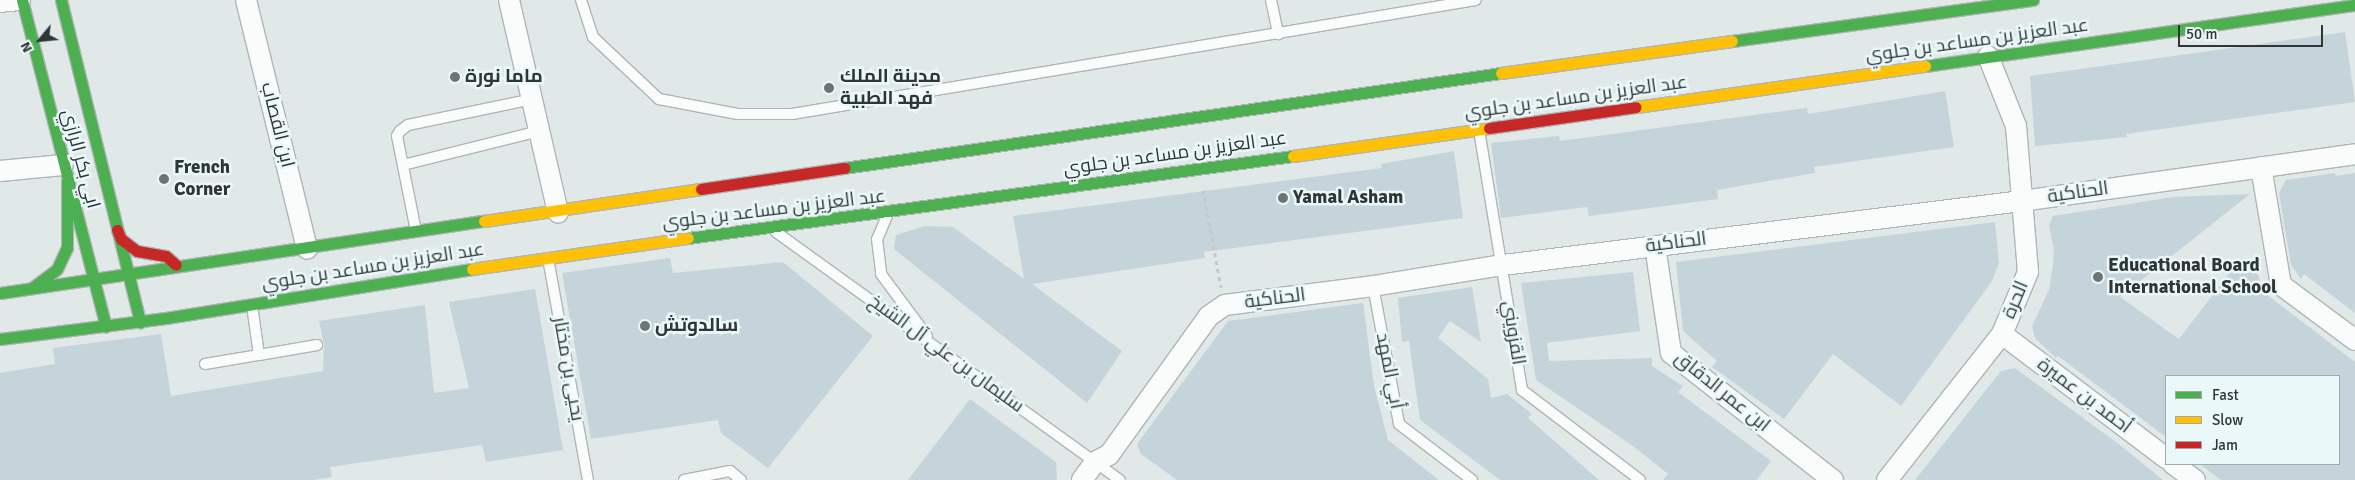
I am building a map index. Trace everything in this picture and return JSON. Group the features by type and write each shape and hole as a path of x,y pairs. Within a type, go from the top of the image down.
{"main road":[{"name":"ابي بكر الرازي","path":"21,0 106,326"},
{"name":"ابي بكر الرازي","path":"61,0 140,322"},
{"name":"عبد العزيز بن مساعد بن جلوي","path":"0,293 128,276 177,266 558,212 1245,108 1998,2 2033,0"},
{"name":"عبد العزيز بن مساعد بن جلوي","path":"0,339 140,322 548,257 888,213 1199,167 2355,5"},
{"path":"32,288 57,269 67,248 65,174"},
{"path":"117,230 132,249 146,255 166,256 177,266"}],"street":[{"path":"0,2 21,0"},
{"name":"ابن القصاب","path":"246,0 307,249"},
{"path":"509,0 558,212"},
{"name":"الحرة","path":"1887,480 2002,334 2028,272 2016,126 1988,56"},
{"name":"الحناكية","path":"1082,480 1095,462 1109,455 1209,316 1225,305 1373,286 1503,265 2022,201 2355,154"},
{"path":"2261,168 2281,285 2355,340"},
{"path":"0,171 65,174"},
{"name":"ابن عمر الدقاق","path":"1655,246 1671,353 1833,480"},
{"name":"أحمد بن عميرة","path":"2002,334 2165,457"},
{"path":"2174,465 2195,480"}],"lane":[{"path":"581,0 593,37 659,99 738,114 792,114 1476,0"},
{"path":"1271,0 1278,34"},
{"path":"1923,14 1925,0"},
{"path":"416,233 397,136 408,125 532,99"},
{"name":"القزويني","path":"1479,129 1503,265 1522,390 1640,480"},
{"path":"403,165 539,131"},
{"path":"888,213 877,239 882,274 932,343"},
{"name":"سليمان بن علي آل الشيخ","path":"772,229 1120,480"},
{"name":"يحيى بن مختار","path":"548,257 588,480"},
{"name":"أبي المهد","path":"1373,286 1399,424 1472,480"},
{"path":"252,304 259,355"},
{"path":"205,364 317,345"},
{"path":"684,480 730,471 741,480"}],"path":[{"path":"1199,167 1225,305"}],"building":[{"path":"2345,32 2355,102 2126,134 2127,137 2035,146 2030,76"},
{"path":"1945,91 1954,147 1814,167 1815,173 1717,190 1718,199 1589,216 1587,207 1501,218 1491,143 1559,136 1560,141 1807,108 1808,114"},
{"path":"1454,151 1463,218 1204,252 1205,258 1032,284 1122,351 1087,403 894,249 896,235 925,226 953,227 1024,279 1013,216 1382,168 1381,164"},
{"path":"2335,173 2336,176 2355,173 2355,313 2304,274 2301,279 2291,265 2279,193 2286,180"},
{"path":"2250,194 2120,297 2179,339 2241,258 2251,265 2253,272 2258,274 2262,291 2355,362 2355,480 2221,480 2201,465 2340,465 2340,375 2165,375 2165,436 2058,356 2056,358 2035,338 2032,326 2049,290 2053,265 2054,249 2049,225 2053,216 2173,197"},
{"path":"1995,222 1999,263 1992,281 1901,406 1833,354 1784,419 1712,367 1717,361 1683,331 1676,262"},
{"path":"670,258 673,273 783,262 873,336 768,468 721,433 718,420 591,439 562,273"},
{"path":"1633,272 1640,331 1547,343 1549,361 1652,358 1652,366 1683,386 1678,392 1771,461 1757,480 1663,480 1668,474 1633,446 1536,380 1521,283"},
{"path":"1472,287 1481,342 1450,321 1438,338 1488,379 1491,398 1507,394 1532,414 1528,418 1599,480 1500,480 1420,420 1409,341 1402,342 1398,298"},
{"path":"535,289 563,450 486,462 482,445 330,467 332,477 313,480 0,480 0,373 55,364 53,348 161,334 171,396 323,371 324,344 319,321 425,305 434,393 469,388 449,302"},
{"path":"1363,303 1374,386 1388,440 1439,480 1177,480 1141,454 1137,444 1228,321"},
{"path":"2015,368 2120,445 2163,480 1915,480 2001,371"},
{"path":"970,399 1056,462 1057,480 908,480"}],"traffic: fast":[{"path":"22,0 106,326"},
{"path":"61,0 140,322"},
{"path":"1732,41 2033,0"},
{"path":"1925,66 2355,5"},
{"path":"844,168 1501,73"},
{"path":"688,238 1293,156"},
{"path":"32,288 57,269 67,248 67,182"},
{"path":"0,293 484,221"},
{"path":"0,339 166,318 472,269"}],"traffic: slow":[{"path":"1501,73 1732,41"},
{"path":"1636,107 1925,66"},
{"path":"1293,156 1489,128"},
{"path":"484,221 701,189"},
{"path":"472,269 688,238"}],"traffic: jam":[{"path":"1489,128 1636,107"},
{"path":"701,189 844,168"},
{"path":"117,230 121,239 137,251 166,256 176,265"}],"place":[{"name":"ماما نورة","path":"455,77"},
{"name":"مدينة الملك فهد الطبية","path":"829,88"},
{"name":"French Corner","path":"164,179"},
{"name":"Yamal Asham","path":"1283,198"},
{"name":"Educational Board International School","path":"2098,277"},
{"name":"سالدوتش","path":"645,326"}]}
